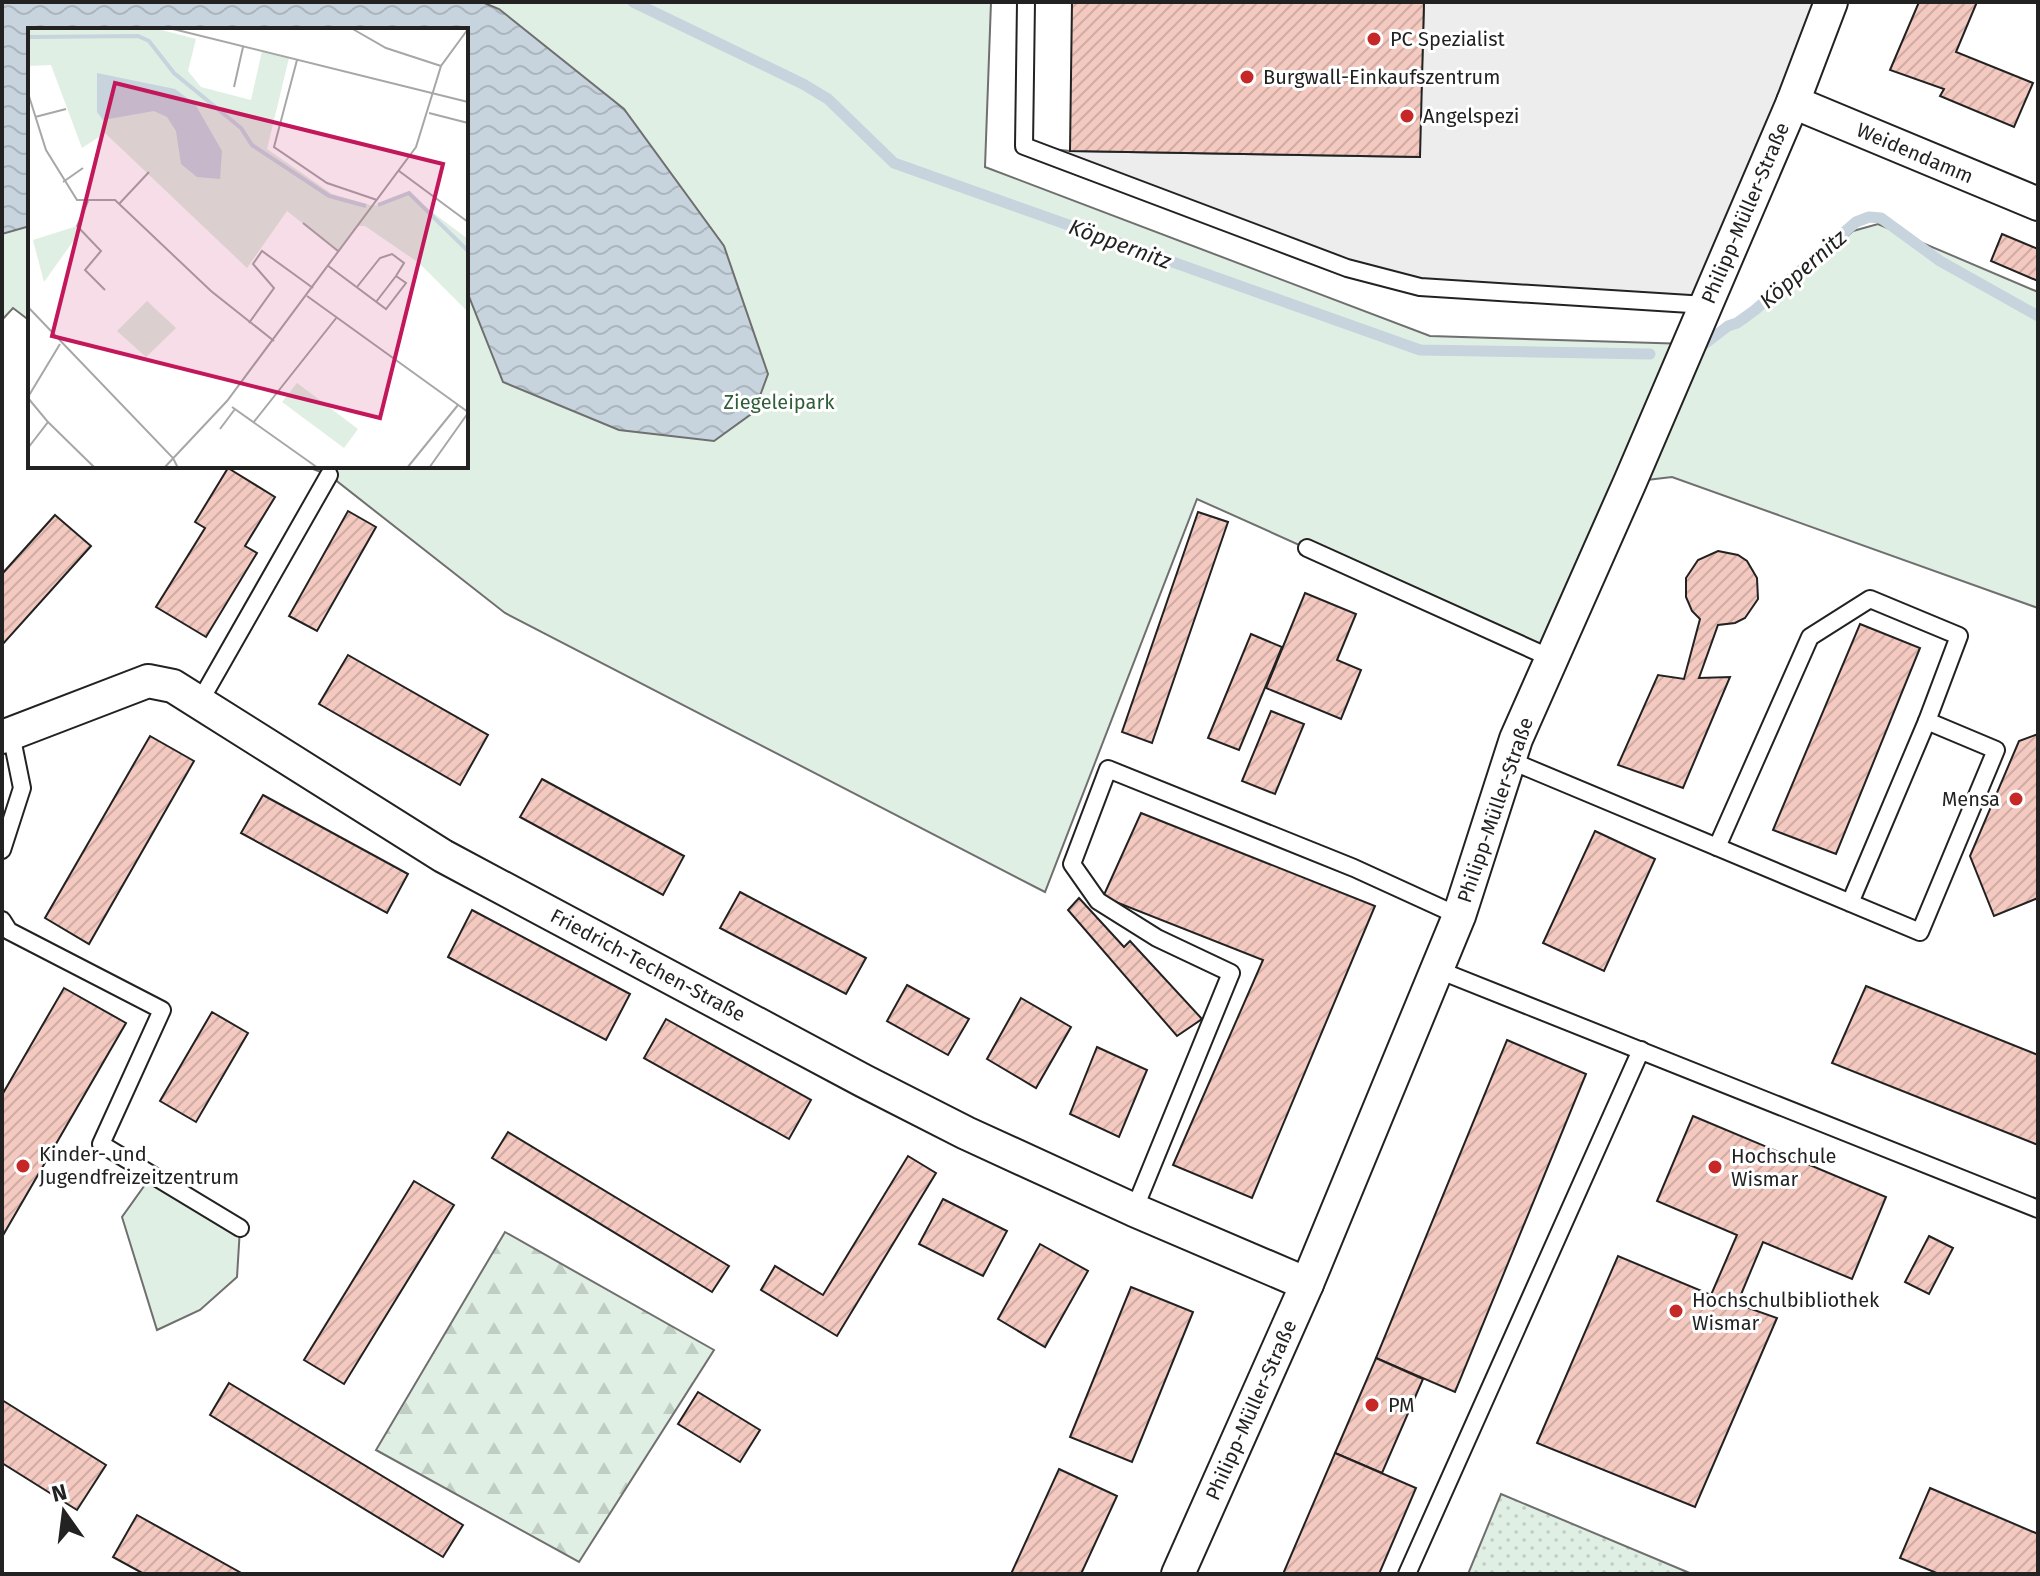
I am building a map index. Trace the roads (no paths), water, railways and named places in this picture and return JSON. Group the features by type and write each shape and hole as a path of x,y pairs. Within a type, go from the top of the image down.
{"street":[{"name":"Philipp-Müller-Straße","path":"1178,1574 1307,1284 1459,916 1509,760 1793,102 1831,2"},
{"name":"Weidendamm","path":"1793,102 2038,204"},
{"name":"Friedrich-Techen-Straße","path":"6,736 148,681 173,686 443,856 864,1081 966,1133 1134,1210 1307,1284"}],"lane":[{"path":"1026,2 1024,146 1388,281 1420,287 1706,305"},
{"path":"199,703 329,475"},
{"path":"1307,548 1553,659"},
{"path":"1717,847 1810,637 1870,599 1959,636 1927,721 1850,903"},
{"path":"1509,760 1920,932 1996,750 1927,721"},
{"path":"2,850 22,788 6,736"},
{"path":"1134,1210 1231,973 1157,938 1098,901 1072,864 1108,769 1354,868 1459,916"},
{"path":"2,920 9,931 162,1010 101,1144 240,1228"},
{"path":"1436,969 2038,1209"},
{"path":"1407,1574 1641,1050"}],"water":[{"path":"2,2 482,2 499,9 624,109 724,246 768,374 754,412 714,441 619,430 503,382 468,294 468,28 28,28 28,227 2,234"}],"waterway":[{"name":"Köppernitz","path":"633,2 828,99 894,163 1420,350 1650,354"},
{"name":"Köppernitz","path":"1698,349 1755,310 1856,222 1869,217 1881,218 1940,261 2038,316"}],"place":[{"name":"PC Spezialist","path":"1374,39"},
{"name":"Burgwall-Einkaufszentrum","path":"1247,77"},
{"name":"Angelspezi","path":"1407,116"},
{"name":"Mensa","path":"2016,799"},
{"name":"Kinder- und Jugendfreizeitzentrum","path":"23,1166"},
{"name":"Hochschule Wismar","path":"1715,1167"},
{"name":"Hochschulbibliothek Wismar","path":"1676,1311"},
{"name":"PM","path":"1372,1405"}],"park label":[{"name":"Ziegeleipark","path":"779,402"}]}
